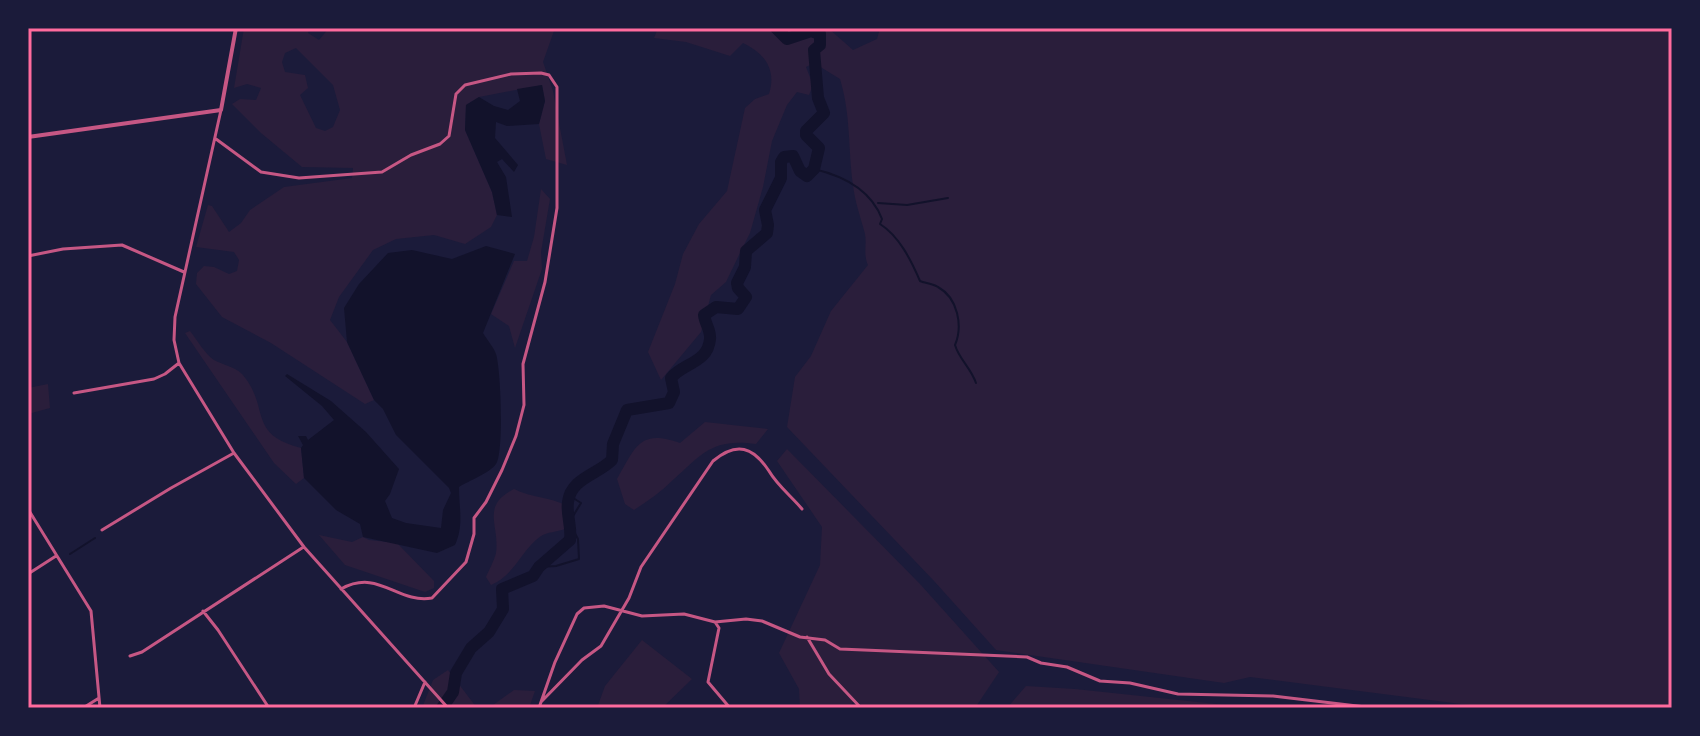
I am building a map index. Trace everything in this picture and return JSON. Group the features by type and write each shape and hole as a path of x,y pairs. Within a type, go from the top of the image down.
{"street":[{"path":"236,28 216,139 174,322 179,363 234,453 304,547 448,708"},
{"path":"216,139 261,172 299,178 382,172 411,155 440,144 449,136 456,94 465,85 511,74 541,73 549,75 557,87 557,208 545,282 523,364 524,405 502,470 487,501 474,518 474,534 466,562 432,598 413,598 365,581 354,582 341,589"},
{"path":"28,137 221,110"},
{"path":"28,256 63,249 122,245 184,272"},
{"path":"74,393 154,379 179,363"},
{"path":"541,702 582,660 601,646 629,598 641,567 713,461 722,453 739,448 748,450 765,463 769,472 802,509"},
{"path":"102,530 234,453"},
{"path":"28,509 91,611 100,708"},
{"path":"130,656 142,652 304,547"},
{"path":"28,574 56,556"},
{"path":"539,708 555,662 577,614 584,608 593,607 642,616 684,614 715,622 754,620 800,637 825,640 840,649 1027,657 1041,663 1067,667 1100,681 1130,683 1178,694 1273,696 1374,708"},
{"path":"203,611 269,708"},
{"path":"715,622 719,628 708,682 730,708"},
{"path":"807,637 829,674 861,708"},
{"path":"414,708 425,682"},
{"path":"83,708 99,698"}],"shaded area":[{"path":"244,28 310,28 308,33 319,40 329,28 555,28 543,62 553,91 567,165 546,159 539,124 545,101 542,85 479,97 466,105 465,130 492,192 497,215 491,227 465,244 434,235 396,239 373,250 339,297 330,320 347,342 374,400 365,404 271,343 222,317 196,284 197,273 204,266 229,274 237,271 239,260 234,252 196,247 208,205 212,206 229,232 241,223 250,210 284,187 352,178 353,168 302,167 232,104 240,99 256,100 261,88 247,84 234,88","holes":["296,48 333,85 340,110 333,127 325,131 316,128 300,95 308,88 305,75 285,72 282,62 285,53"]},
{"path":"658,28 828,28 853,50 877,39 880,28 1672,28 1672,708 1492,708 1250,677 1224,683 996,650 787,427 795,377 811,356 831,311 868,265 865,234 851,172 844,92 840,79 814,63 806,67 813,85 809,95 797,92 787,105 772,141 750,233 726,282 711,295 701,332 661,380 648,352 675,284 683,254 699,224 727,191 745,108 755,99 769,94 771,77 763,57 743,43 730,56 686,42 654,38"},
{"path":"542,85 545,101 539,124 507,126 496,122 495,138 518,165 514,172 502,159 497,162 506,177 512,217 497,215 492,192 465,130 466,105 479,97 508,110 520,101 517,89"},
{"path":"541,189 550,199 541,252 542,269 515,348 509,326 491,314 514,261 527,261"},
{"path":"486,246 515,254 483,333 496,354 499,376 499,457 485,473 459,487 460,524 455,545 437,553 363,537 360,524 336,510 304,478 303,445 298,436 306,436 308,440 334,420 285,376 287,374 331,401 366,432 399,469 385,501 392,518 441,528 443,510 451,493 449,488 396,435 383,409 374,400 347,342 344,308 359,284 388,253 412,250 452,259"},
{"path":"190,331 211,357 242,374 251,386 266,427 273,435 301,448 304,478 296,484 274,463 185,333"},
{"path":"48,384 50,408 28,414 28,388"},
{"path":"705,422 768,429 756,444 729,443 710,450 634,510 625,504 617,479 635,449 641,443 656,438 680,443"},
{"path":"787,449 920,584 999,672 975,708 866,708 854,701 848,708 800,708 799,689 779,653 820,565 822,527 777,461"},
{"path":"514,489 567,506 565,529 541,536 506,575 491,585 486,577 496,553 494,509 504,495"},
{"path":"319,535 352,542 363,537 397,543 434,581 434,588 425,592 345,565"},
{"path":"642,640 692,679 662,708 597,708 605,686"},
{"path":"448,670 477,708 422,708 433,680"},
{"path":"1026,686 1075,689 1254,708 1007,708"},
{"path":"514,690 535,691 529,708 482,708 493,705"}],"waterway":[{"path":"442,708 453,692 456,673 471,648 489,632 503,609 502,589 533,576 570,540 570,494 579,482 612,460 613,444 627,410 669,403 674,392 671,378 700,358 708,347 710,336 704,315 716,307 738,309 746,297 737,283 745,267 746,251 767,233 765,210 781,178 784,157 793,156 800,171 807,176 814,169 819,148 806,135 806,131 824,113 818,98 814,50 820,45 820,34 811,31 787,39 776,28"},
{"path":"814,169 846,180 864,192 877,209 882,219 880,224 904,249 920,281 938,287 950,298 957,313 959,329 955,345 976,383"},
{"path":"878,203 907,205 948,198"},
{"path":"570,496 581,503 570,521"},
{"path":"539,567 579,559 578,539 572,528"},
{"path":"70,554 95,538"}]}
